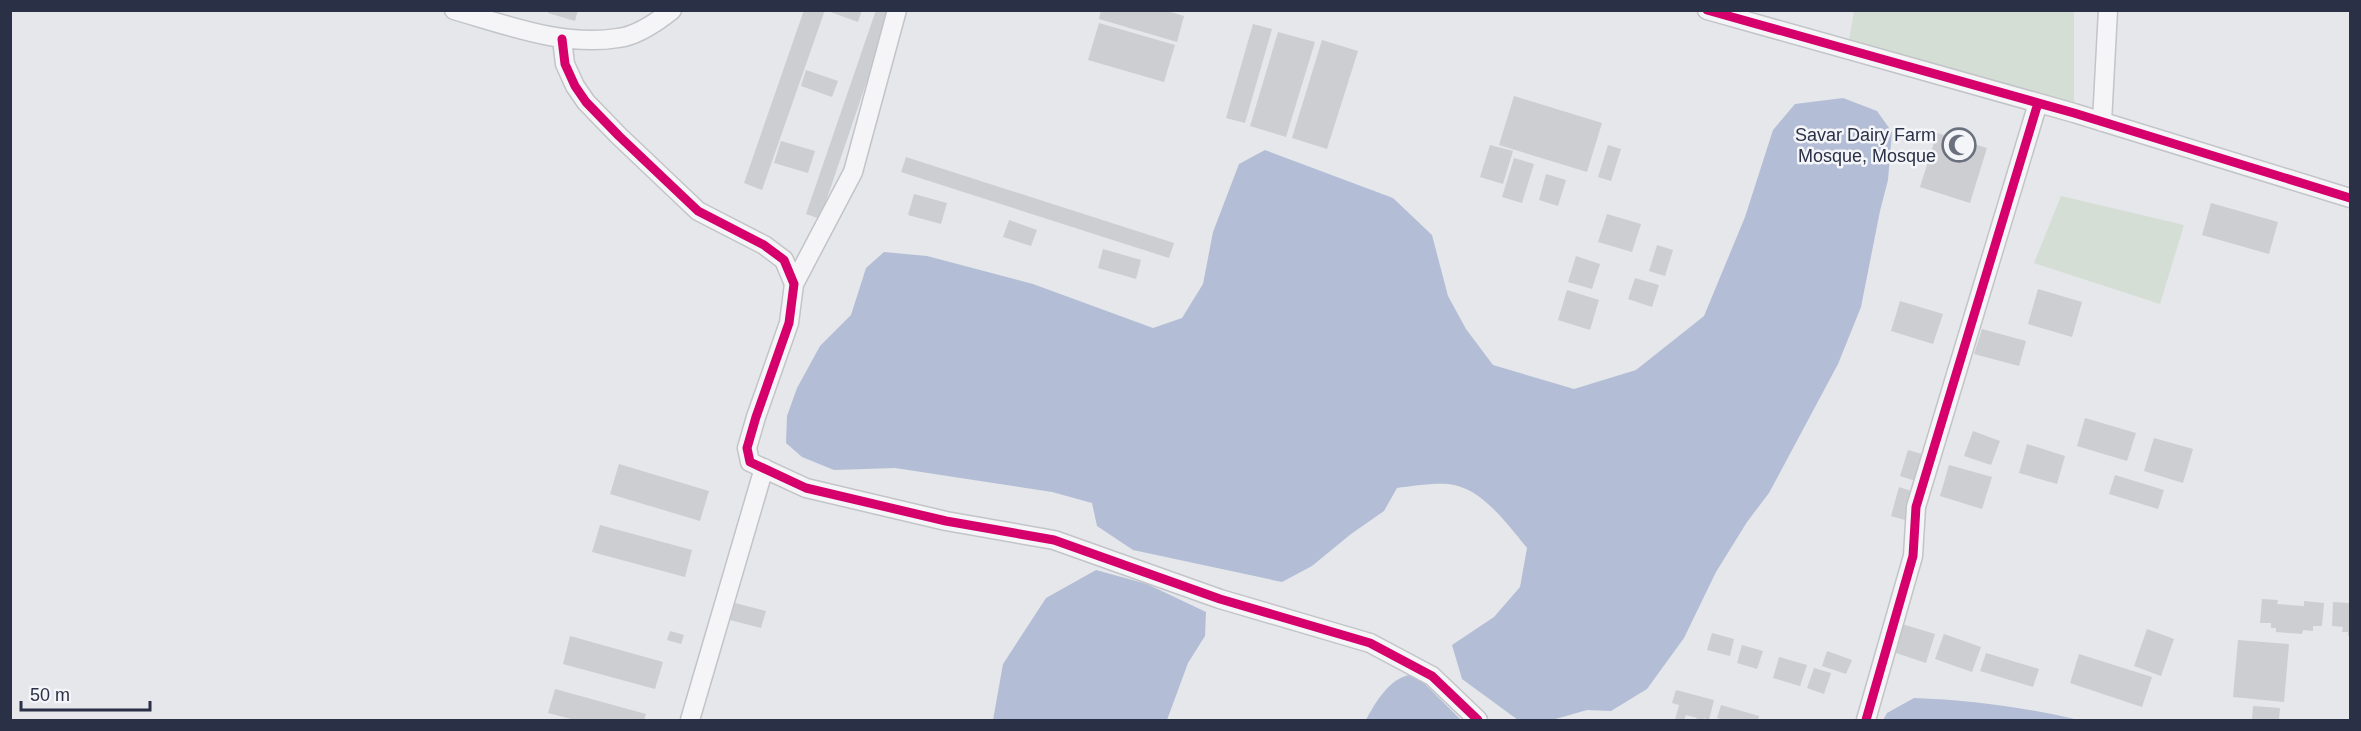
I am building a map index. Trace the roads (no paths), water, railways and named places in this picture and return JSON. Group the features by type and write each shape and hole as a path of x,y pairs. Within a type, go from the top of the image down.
{"street":[{"path":"454,10 562,39 620,38 657,23 672,10"},
{"path":"897,10 853,172 794,284 789,323 747,448 750,462 806,488 946,521 1054,540 1220,599 1370,643 1432,676 1478,720"},
{"path":"1707,10 2038,103 2350,198"},
{"path":"2102,122 2108,10"},
{"path":"562,39 565,64 586,102 698,211 764,245 784,260 794,284"},
{"path":"1866,720 1913,556 1916,507 2038,103"},
{"path":"690,720 764,468"}],"water":[{"path":"1843,98 1877,111 1892,132 1888,180 1861,307 1838,364 1769,493 1747,522 1716,572 1684,638 1647,689 1611,711 1587,710 1552,720 1518,720 1462,679 1452,645 1494,617 1520,587 1527,548 1487,503 1458,486 1437,484 1397,488 1384,511 1312,566 1282,582 1133,550 1097,526 1092,503 1052,492 895,468 834,470 802,457 786,443 787,416 797,388 820,346 851,315 866,268 884,252 927,256 1033,284 1153,328 1182,318 1203,284 1213,232 1239,164 1265,150 1393,198 1432,235 1448,296 1466,329 1493,365 1574,389 1636,370 1704,316 1745,217 1773,130 1795,104"},
{"path":"1096,570 1147,584 1206,612 1205,636 1188,663 1167,720 993,720 1003,664 1046,598"},
{"path":"1409,675 1420,679 1461,720 1366,720 1378,699 1389,687 1395,681"},
{"path":"1914,698 1997,705 2079,720 1883,720 1887,713"}],"place":[{"name":"Savar Dairy Farm Mosque, Mosque","path":"1959,145"}]}
